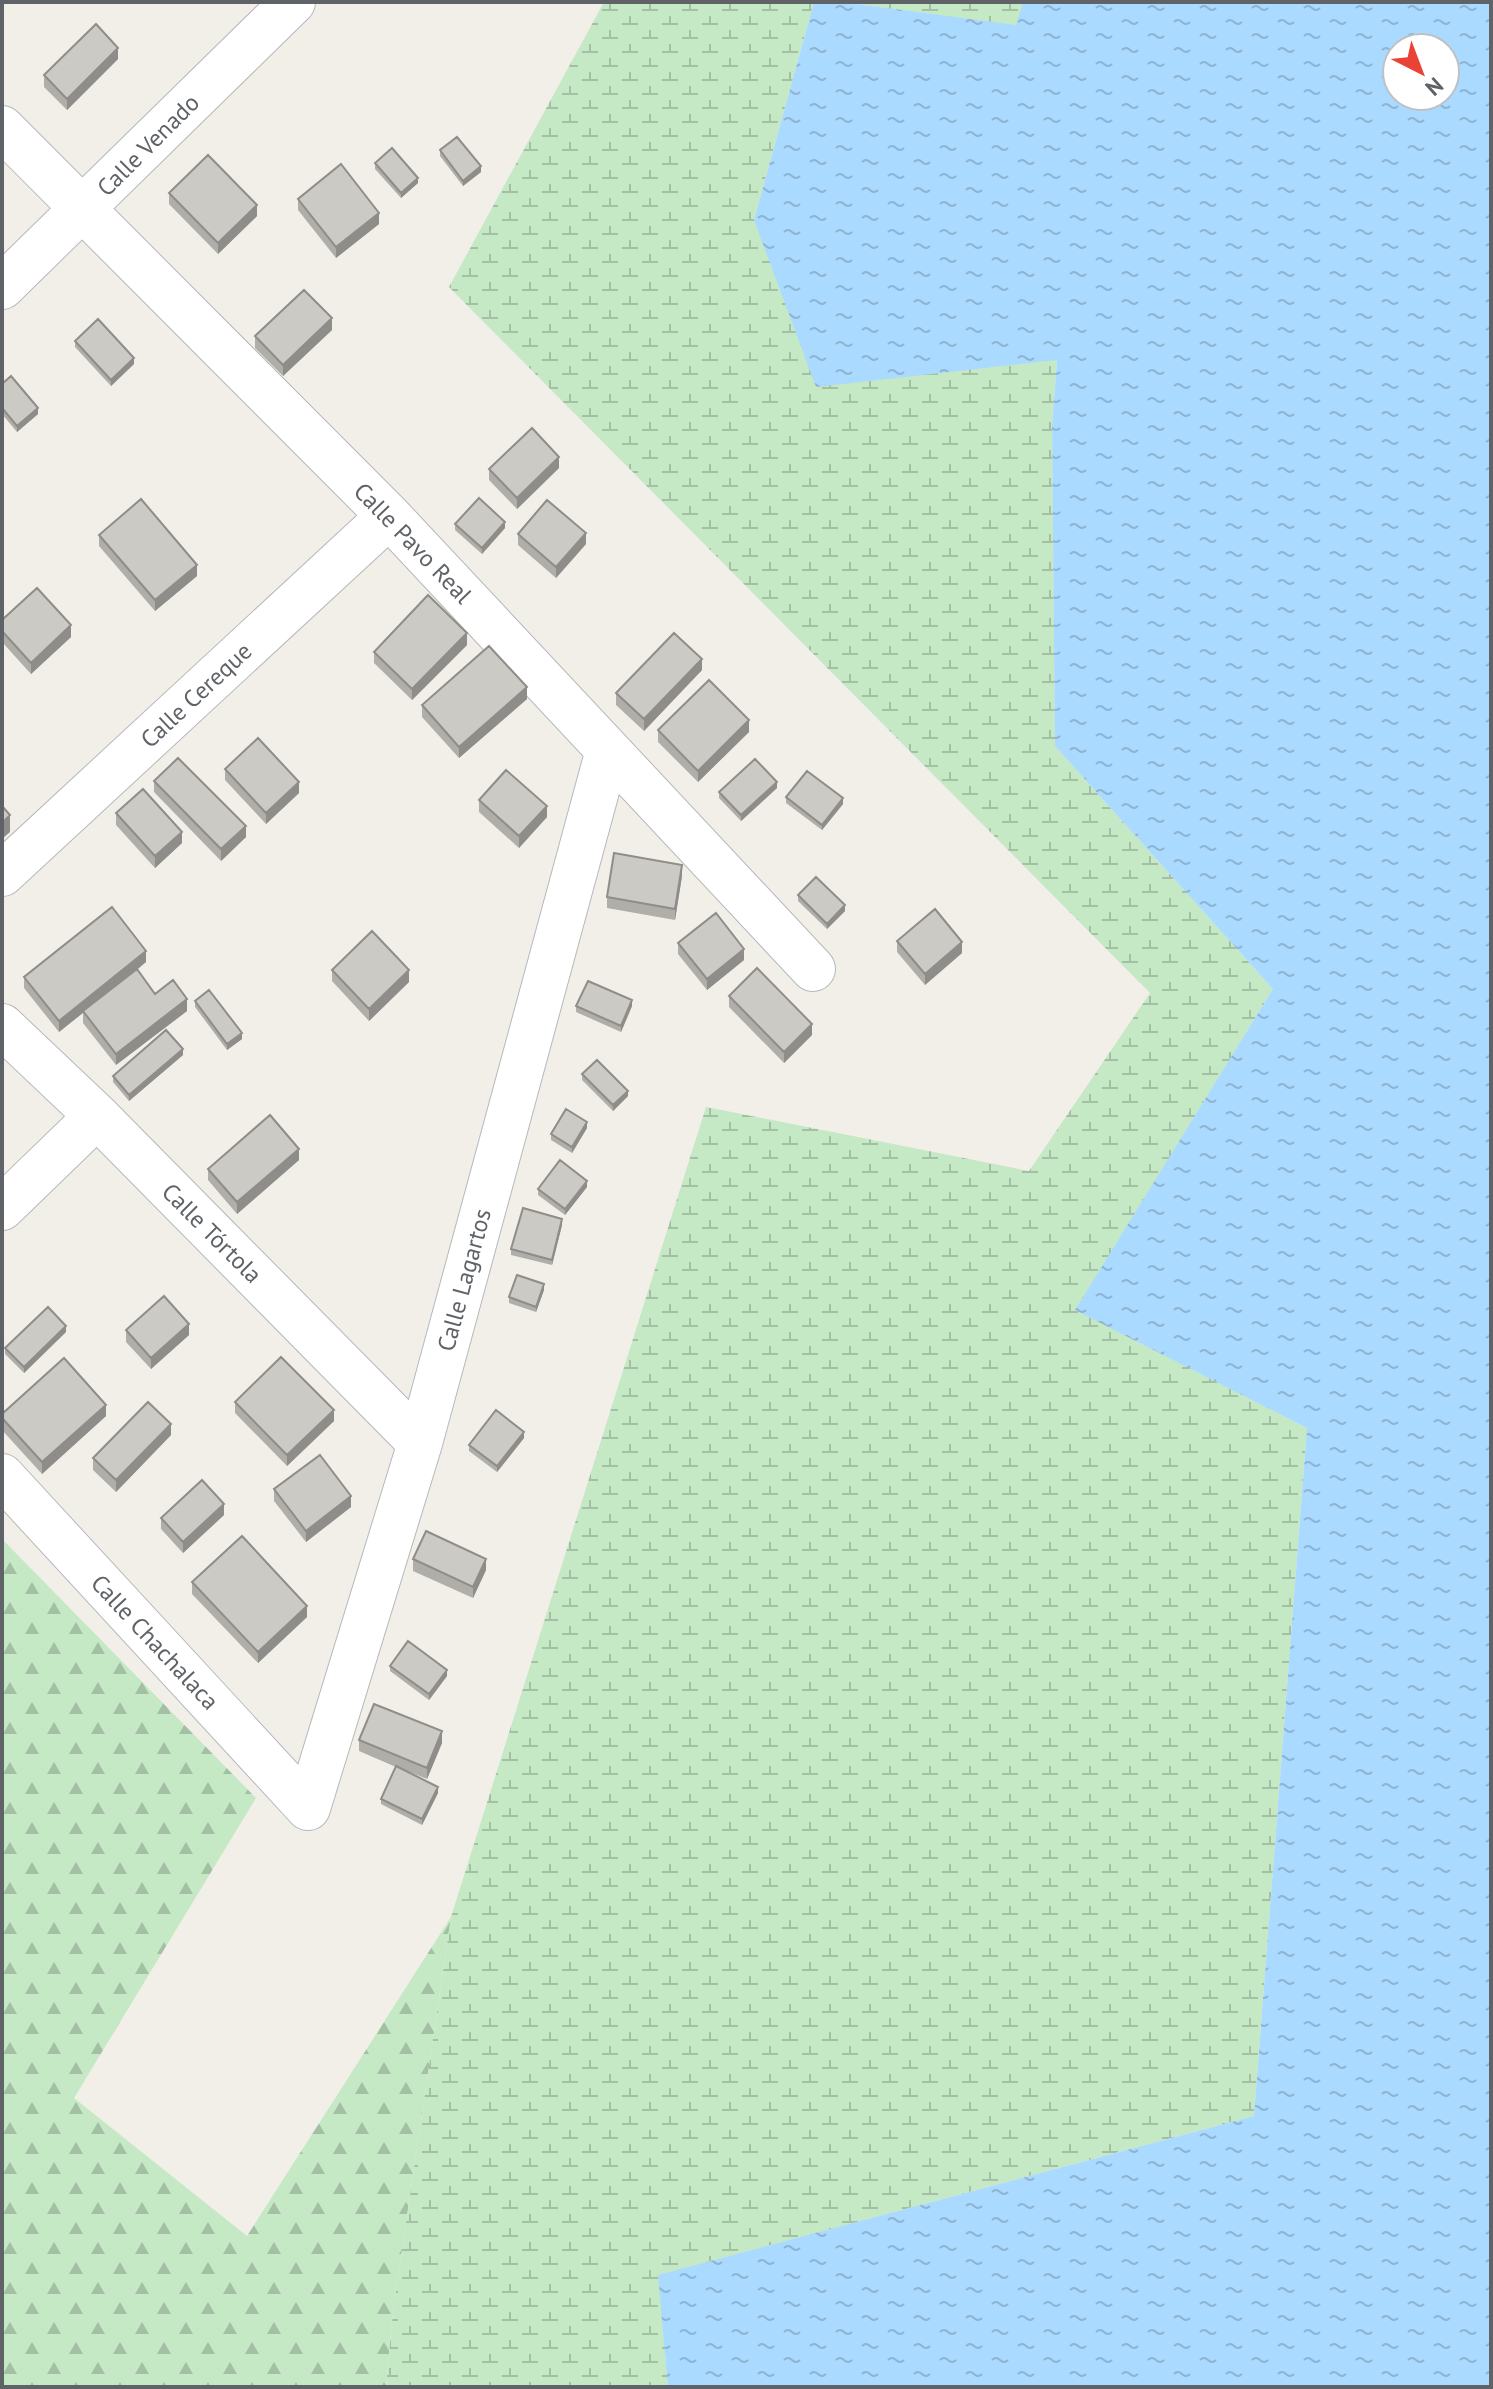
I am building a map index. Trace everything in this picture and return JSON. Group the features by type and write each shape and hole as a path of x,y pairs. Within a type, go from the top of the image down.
{"street":[{"name":"Calle Venado","path":"2,287 293,2"},
{"name":"Calle Pavo Real","path":"2,128 389,516 813,969"},
{"name":"Calle Cereque","path":"2,874 389,516"},
{"name":"Calle Lagartos","path":"308,1808 420,1443 608,750"},
{"name":"Calle Tórtola","path":"2,1026 97,1116 420,1443"},
{"path":"2,1208 97,1116"},
{"name":"Calle Chachalaca","path":"2,1476 308,1808"}],"green space":[{"path":"604,2 814,2 754,220 1057,360 1052,426 1055,746 1273,989 1076,1310 1307,1428 1254,2116 659,2275 668,2387 386,2387 393,2311 451,1917 706,1107 1029,1171 1150,993 449,287"},
{"path":"841,2 1023,2 1017,26"},
{"path":"2,1539 256,1798 74,2098 247,2236 451,1917 393,2311 386,2387 2,2387"}],"water":[{"path":"814,2 841,2 1016,25 1023,2 1491,2 1491,2387 668,2387 658,2275 1254,2116 1307,1428 1075,1310 1273,989 1055,746 1052,426 1057,360 816,387 754,220"}],"building":[{"path":"96,24 118,48 67,99 44,75"},
{"path":"457,137 481,166 463,181 440,150"},
{"path":"392,148 418,178 401,193 375,163"},
{"path":"208,155 257,205 218,243 169,193"},
{"path":"341,164 379,213 336,247 298,199"},
{"path":"304,290 332,318 283,365 255,336"},
{"path":"98,319 134,358 111,380 75,341"},
{"path":"11,376 38,408 17,426 2,408 2,384"},
{"path":"532,428 559,457 517,498 489,469"},
{"path":"479,498 505,522 482,548 455,524"},
{"path":"141,499 197,565 155,600 99,535"},
{"path":"547,500 586,533 556,567 518,534"},
{"path":"37,588 71,625 31,663 2,631 2,620"},
{"path":"428,595 467,633 412,689 374,652"},
{"path":"674,633 702,659 644,719 616,693"},
{"path":"489,646 527,687 459,747 422,705"},
{"path":"709,680 749,720 698,771 658,730"},
{"path":"258,738 299,782 266,813 225,769"},
{"path":"178,758 246,826 221,849 154,781"},
{"path":"755,759 777,782 741,815 719,792"},
{"path":"506,770 547,806 519,836 479,800"},
{"path":"807,771 843,798 822,825 786,797"},
{"path":"143,789 182,832 155,856 116,813"},
{"path":"2,806 10,815 2,823"},
{"path":"614,853 682,865 675,909 607,897"},
{"path":"816,877 845,905 827,924 798,895"},
{"path":"112,907 146,951 59,1021 24,977"},
{"path":"935,909 962,942 925,974 897,941"},
{"path":"716,913 744,949 707,979 678,943"},
{"path":"372,931 409,970 369,1009 332,970"},
{"path":"757,968 812,1024 784,1052 729,996"},
{"path":"137,969 155,994 173,980 187,999 116,1054 83,1011"},
{"path":"588,981 632,1000 621,1026 576,1006"},
{"path":"209,990 242,1033 227,1044 195,1001"},
{"path":"166,1030 183,1049 129,1095 113,1076"},
{"path":"597,1060 628,1091 613,1105 582,1074"},
{"path":"566,1109 587,1122 572,1147 551,1134"},
{"path":"270,1115 299,1149 237,1202 208,1169"},
{"path":"560,1160 587,1181 565,1209 538,1189"},
{"path":"523,1208 562,1219 552,1260 511,1249"},
{"path":"517,1275 544,1284 536,1307 509,1297"},
{"path":"164,1296 189,1324 151,1358 126,1330"},
{"path":"48,1307 66,1326 24,1367 5,1348"},
{"path":"281,1357 334,1410 287,1455 235,1402"},
{"path":"64,1358 106,1405 42,1462 2,1418 2,1414"},
{"path":"148,1402 171,1424 116,1480 93,1458"},
{"path":"496,1410 524,1432 497,1466 469,1445"},
{"path":"320,1455 351,1496 306,1531 274,1489"},
{"path":"202,1480 224,1504 183,1542 161,1518"},
{"path":"426,1531 486,1559 473,1587 413,1559"},
{"path":"242,1536 307,1606 258,1652 192,1582"},
{"path":"408,1641 447,1670 429,1694 390,1666"},
{"path":"374,1704 442,1731 427,1768 359,1740"},
{"path":"396,1766 438,1787 422,1819 381,1799"}]}
